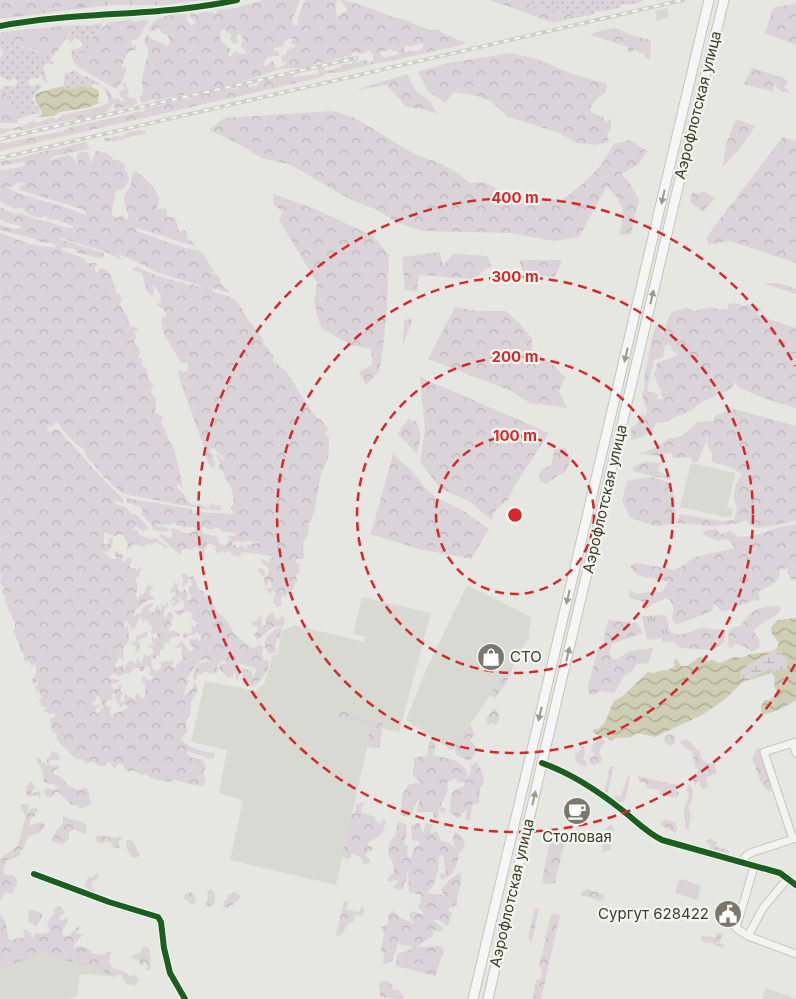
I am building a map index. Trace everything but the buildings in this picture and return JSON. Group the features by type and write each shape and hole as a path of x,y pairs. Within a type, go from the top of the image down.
{"main road":[{"name":"Аэрофлотская улица","path":"474,999 709,0"},
{"name":"Аэрофлотская улица","path":"488,999 542,763 724,0"}],"street":[{"path":"0,26 185,8 237,0"},
{"path":"741,862 747,855 794,839 764,752 794,743 796,753"},
{"path":"542,763 558,769 599,793 623,810 652,835 662,840 780,873 796,885"},
{"path":"754,867 736,928 748,936 796,954"},
{"path":"34,874 109,902 158,917 161,922 164,948 170,973 185,999"},
{"path":"748,936 763,908 788,878"}],"shaded area":[{"path":"667,8 669,17 657,21 655,11"},
{"path":"691,463 736,473 727,507 733,508 731,517 680,507"},
{"path":"467,585 531,617 529,638 452,751 406,720 426,670"},
{"path":"362,597 431,613 399,732 372,726 336,885 230,860 243,800 219,793 227,750 191,742 205,681 257,691 265,682 273,654 277,655 282,631 294,625 365,642 365,637 353,634"},
{"path":"39,953 112,976 80,974 77,996 69,999 0,999 0,963 13,965"},
{"path":"766,988 796,999 762,999"}],"green space":[{"path":"0,0 100,0 99,3 0,15"},
{"path":"100,0 159,0 162,5 110,5 0,19 0,15 98,3"},
{"path":"159,0 205,0 162,5"},
{"path":"264,0 300,0 293,18 293,25 298,25 298,18 305,0 338,0 335,5 337,17 342,12 346,12 347,9 340,0 344,0 425,28 439,30 465,42 465,44 344,71 326,73 322,77 0,151 0,143 10,143 64,131 71,127 138,111 143,112 148,108 210,93 236,90 239,86 248,85 250,87 258,85 260,81 294,74 293,77 318,74 318,68 325,68 324,72 341,67 343,64 352,64 356,60 357,63 363,60 368,61 368,63 373,61 373,54 369,50 363,54 353,52 350,57 344,56 344,59 337,58 326,63 318,62 304,68 278,70 219,88 159,100 153,99 143,103 140,101 140,96 143,95 142,91 144,89 142,87 142,77 149,50 144,41 146,36 149,34 150,38 164,44 166,47 169,46 170,42 167,34 163,34 158,26 156,31 148,30 155,21 164,17 185,14 188,16 186,20 192,26 196,22 190,16 190,12 197,15 206,12 216,14 218,10 236,8","holes":["224,29 227,33 232,34 230,39 234,44 238,43 237,36 239,33 244,41 241,43 241,47 247,55 235,52 230,57 228,54 231,50 220,39 221,30","291,38 293,39 290,44 295,44 295,47 287,50 287,54 282,56 281,60 287,64 276,69 272,61 266,66 263,64 268,57 279,56 274,47 283,46 285,41","423,43 421,50 405,52 404,48 407,44 409,47","391,49 399,54 384,58 380,52"]},
{"path":"490,0 518,0 560,15 561,12 574,15 573,18 554,23"},
{"path":"518,0 643,0 639,3 622,5 616,9 573,18 574,15 560,15"},
{"path":"796,3 796,45 765,33 773,8"},
{"path":"130,20 135,22 149,20 138,39 132,40 131,46 136,45 136,50 128,52 121,67 123,68 126,65 125,74 116,89 78,67 74,62 92,44 93,37 109,22"},
{"path":"100,23 103,25 102,28 93,37 92,44 74,62 71,54 73,49 78,49 84,44 76,37 71,43 68,38 74,28 72,25 90,26"},
{"path":"72,25 74,28 54,55 43,58 43,54 30,48 26,49 16,41 6,40 3,32"},
{"path":"616,28 633,36 651,40 650,59 646,59 644,53 639,53 635,49 632,52 628,52 628,47 590,35 595,32"},
{"path":"3,32 4,36 22,44 22,47 43,54 43,57 54,55 50,60 53,62 52,65 48,63 43,69 48,83 43,81 40,75 38,78 28,81 31,87 40,84 42,87 32,100 39,109 40,114 33,114 18,119 18,112 10,104 12,100 0,90 3,86 16,86 18,81 14,78 9,81 0,76 0,58 4,52 0,48 0,34"},
{"path":"510,53 534,58 570,73 607,84 606,92 594,102 590,110 594,114 603,117 605,122 611,119 611,129 607,134 609,142 595,145 576,143 560,133 508,117 492,102 477,96 454,92 445,103 428,91 418,72 448,63"},
{"path":"752,68 784,78 788,83 784,87 790,92 780,91 774,84 774,92 744,84"},
{"path":"73,70 82,77 85,76 101,84 99,86 91,83 93,86 64,90 65,72 69,73"},
{"path":"407,74 416,91 430,101 437,114 423,109 406,107 387,85 356,90"},
{"path":"122,83 125,83 129,92 127,97 136,98 137,103 132,106 115,109 113,103 108,111 103,114 25,130 10,130 2,135 0,134 0,128 9,129 34,120 36,123 51,118 58,119 62,115 100,107 108,103 108,97 103,86 109,90 114,100 118,98 122,102 125,100 120,96 119,91 125,89"},
{"path":"0,90 9,96 13,96 10,104 18,112 17,123 0,123"},
{"path":"333,111 355,118 416,155 455,171 470,183 484,182 506,193 547,200 564,199 587,180 601,165 614,144 630,140 647,151 639,164 621,174 629,182 639,200 631,234 619,235 623,214 622,208 617,198 607,186 579,237 555,241 510,233 423,231 398,223 375,209 351,200 291,165 262,158 237,143 209,130 224,118"},
{"path":"736,119 755,126 741,147 722,168 727,142"},
{"path":"142,130 146,134 113,142 111,140 108,142 104,141 105,138 112,138 116,135 121,137 129,132"},
{"path":"783,137 796,141 796,263 730,241 708,245 707,238 713,228"},
{"path":"85,142 89,145 83,147 89,146 89,149 54,156 49,159 69,154 79,167 76,156 81,152 88,152 92,168 91,163 96,151 104,152 113,158 112,160 120,161 126,166 124,170 128,173 129,180 123,190 118,190 115,193 112,210 112,215 117,218 122,215 127,220 128,215 124,198 134,171 149,182 159,198 156,210 166,208 167,217 175,217 179,232 184,230 187,233 187,239 197,247 137,228 136,231 185,248 199,250 214,272 207,271 217,275 220,279 220,284 229,290 229,293 212,288 213,292 235,300 262,338 269,352 274,356 273,361 286,371 314,415 328,428 325,436 329,437 328,457 322,472 313,514 308,524 307,538 303,542 304,559 296,559 296,563 300,564 299,572 296,575 297,580 291,593 281,597 282,606 277,607 273,603 276,592 273,591 269,594 266,588 271,588 270,581 265,587 264,578 258,570 261,568 266,573 264,574 266,577 269,573 269,568 261,562 262,558 269,564 269,560 274,556 241,552 240,556 234,556 229,551 225,553 221,551 218,554 215,550 216,546 207,543 203,558 199,556 202,552 196,546 192,549 183,549 180,555 160,537 160,534 173,537 172,533 174,533 170,531 171,528 187,533 196,530 193,527 176,525 174,522 170,525 155,524 167,527 168,531 153,530 151,524 141,514 143,510 141,507 128,503 125,498 192,509 193,513 234,514 230,508 234,504 233,497 231,487 225,479 224,472 218,468 220,463 216,455 219,454 222,460 225,459 213,448 210,449 211,453 215,456 213,459 215,462 214,467 212,468 208,463 205,452 207,448 203,445 179,377 178,371 187,371 187,363 181,363 163,332 161,317 165,318 166,313 157,304 161,302 161,297 155,286 153,287 154,292 152,296 147,291 142,273 132,270 136,267 188,285 204,287 156,272 131,259 116,254 123,259 117,258 109,253 58,237 59,239 104,253 104,257 100,258 78,253 74,249 61,247 62,250 85,259 87,263 96,263 97,265 94,268 97,273 100,268 110,274 117,294 120,294 122,299 120,304 129,317 127,320 130,322 130,326 138,328 137,332 133,331 136,336 134,343 139,349 138,358 142,358 142,366 146,368 148,378 154,386 151,388 152,394 156,399 155,412 163,417 161,423 174,449 182,481 182,488 177,483 177,488 193,505 200,504 209,508 211,502 214,505 220,505 221,510 203,509 123,494 88,460 84,449 73,442 57,422 46,430 51,432 54,429 59,430 125,503 116,501 115,504 126,507 131,514 135,513 146,525 150,532 135,526 133,529 139,531 139,535 150,539 156,538 168,547 166,548 155,542 152,545 147,544 143,547 133,544 127,549 128,544 123,535 115,536 104,532 104,544 109,543 108,539 112,537 113,543 108,552 105,550 105,554 112,559 117,559 114,553 118,550 119,554 123,555 122,560 124,563 127,558 132,557 129,565 131,568 135,568 136,571 141,566 140,577 136,578 138,602 139,595 143,594 146,590 147,584 150,582 148,586 153,585 150,596 155,597 139,607 135,611 134,617 138,613 141,614 142,608 153,603 152,607 149,608 149,612 155,613 155,608 158,605 161,611 161,604 165,606 167,602 169,606 165,609 164,615 166,620 168,612 172,613 173,618 170,621 172,625 169,627 169,631 179,633 179,636 170,638 169,643 163,643 165,649 160,650 160,655 156,656 157,660 151,657 152,667 156,671 161,668 161,664 158,663 172,660 174,662 171,666 176,668 183,657 181,653 183,648 175,646 181,640 190,652 194,648 189,642 192,638 194,640 197,637 198,642 201,639 196,632 194,635 186,638 183,637 184,632 189,634 192,632 191,625 195,627 199,623 195,622 190,616 195,617 189,611 183,612 181,616 174,610 180,611 184,608 184,603 179,596 180,602 175,607 171,603 175,603 175,600 171,601 171,598 176,595 174,591 171,594 171,590 175,582 177,585 180,581 177,589 181,593 185,589 188,595 186,599 189,600 192,596 189,593 189,586 192,586 191,579 189,579 184,587 182,584 184,581 181,575 186,573 187,577 193,576 199,589 204,592 207,599 210,599 218,613 225,618 235,635 252,648 262,645 264,660 269,661 267,671 255,686 248,686 249,682 243,685 242,668 252,671 252,678 256,672 255,667 239,663 240,672 237,682 235,671 232,677 227,678 219,668 221,663 225,664 227,661 221,661 217,666 218,672 211,674 205,671 201,675 198,674 195,681 193,677 195,669 200,663 211,661 202,660 192,670 187,679 190,681 186,686 184,696 193,688 194,683 197,685 197,691 191,703 190,716 187,719 187,732 181,739 192,747 214,753 214,758 208,759 188,751 187,753 192,758 203,759 206,768 203,772 206,781 202,786 175,780 169,782 151,778 145,773 141,775 133,770 129,772 120,763 114,768 109,761 105,766 99,766 92,761 87,764 82,759 76,759 57,740 57,734 52,732 50,719 55,717 55,713 48,714 48,712 44,711 47,707 42,707 39,699 42,698 34,686 37,686 38,681 33,684 32,680 36,667 34,664 32,667 27,658 26,664 24,654 20,650 13,630 15,629 15,623 2,592 4,589 0,582 2,575 0,575 0,233 35,245 56,247 54,243 38,242 35,239 0,230 0,225 15,229 23,227 1,219 0,221 0,207 15,214 20,213 63,227 73,228 73,226 48,219 44,215 41,218 29,215 22,208 14,209 0,201 0,170 26,165 24,162 0,166 0,161 51,149 54,150","holes":["23,182 24,185 19,185 20,190 82,209 86,212 85,215 18,193 7,187 13,187 17,183","205,527 211,530 217,527 223,532 237,534 235,536 229,535 228,538 231,539 228,540 228,544 221,545 216,536 203,534 201,528","238,541 262,542 246,545 245,549 242,545 237,548 236,545 232,545 233,542","142,618 143,624 145,618 147,622 150,619 151,633 154,635 155,630 157,634 156,639 152,637 154,646 147,645 154,650 154,653 147,657 145,654 141,664 137,658 136,664 132,660 127,663 125,669 122,665 117,669 115,665 119,657 124,660 123,648 129,640 128,625 125,628 124,621 127,621 132,631 133,627 135,629 139,619","145,665 151,669 149,675 154,676 152,679 146,680 146,677 142,677 142,682 145,684 145,698 141,698 137,692 135,700 125,693 125,699 121,703 120,698 123,694 120,690 122,687 120,684 118,689 113,689 111,684 121,680 108,678 115,673 119,677 124,673 129,674 134,668 139,668 140,671 144,671","115,693 115,698 120,707 127,704 128,708 110,716 111,706 108,707 105,702 109,699 113,702 112,694","96,695 101,699 104,708 101,708 101,711 96,714 95,710 100,705 99,703 95,706 92,703 96,700"]},
{"path":"703,191 715,198 703,212 690,202 692,192 698,194"},
{"path":"273,194 315,209 373,236 389,255 387,305 379,371 366,385 359,372 372,365 371,349 351,345 321,328 314,303 317,283 279,220 283,212 274,205"},
{"path":"440,252 443,266 453,254 488,256 491,266 472,279 419,275 417,291 405,290 402,257"},
{"path":"519,260 562,260 555,277 524,274"},
{"path":"764,283 780,283 796,289 796,294"},
{"path":"736,303 743,306 755,306 762,310 757,315 796,328 796,408 739,388 735,382 731,389 702,402 690,411 662,423 656,423 651,434 647,433 642,437 631,440 631,428 637,424 642,413 646,416 647,410 642,394 645,388 644,379 656,326 662,325 662,337 672,312 687,308 693,311 711,307 721,310 728,309 728,304","holes":["668,344 671,346 671,350 678,354 673,358 661,361 656,365 657,370 653,373 662,393 661,395 665,399 657,401 658,395 647,390 654,360 663,357 665,346"]},
{"path":"455,307 477,311 506,311 532,339 532,350 553,365 565,377 559,391 567,408 530,403 511,391 428,359"},
{"path":"413,319 403,344 404,320"},
{"path":"420,377 549,433 514,487 508,500 496,510 491,520 469,501 441,489 420,462 425,429"},
{"path":"734,409 796,426 796,520 757,528 750,525 746,520 736,524 713,526 676,523 680,514 722,521 734,520 737,508 734,497 735,486 742,474 730,467 712,462 712,454 707,444 709,433 698,462 692,462 691,457 673,458 671,452 659,456 638,453 657,447 668,439 682,436 698,422 711,421 712,423 715,416"},
{"path":"408,419 417,422 421,436 417,454 398,434"},
{"path":"565,448 571,458 566,471 547,484 541,482 538,476 542,469 551,465 555,449"},
{"path":"393,454 437,498 464,511 489,529 471,559 419,549 371,534"},
{"path":"645,462 661,463 657,470 671,478 670,480 633,471 634,466"},
{"path":"652,477 670,483 675,503 673,524 656,526 630,518 622,501 627,481"},
{"path":"796,524 796,566 794,567 796,568 796,579 792,581 787,572 788,568 779,570 780,575 776,582 758,592 760,601 755,600 723,612 714,604 712,611 675,624 672,618 673,605 667,598 652,604 646,609 642,607 642,601 629,598 630,590 636,594 662,592 668,582 639,575 630,566 636,563 676,570 695,557 735,548 730,541 723,539 719,541 702,534 706,530 717,529 721,534 730,530 738,537 754,536 776,528"},
{"path":"778,606 781,609 777,614 753,630 760,642 759,647 752,652 744,646 736,644 731,649 728,645 729,631 734,627 741,626 752,612 760,608"},
{"path":"270,613 274,613 274,618 278,620 282,616 285,618 284,626 273,627 257,640 254,635 258,630 257,626 253,626 252,621 256,621 261,615 262,626 266,625 266,619"},
{"path":"666,615 671,637 647,640 642,616"},
{"path":"608,620 637,623 643,633 612,644 609,652 612,659 619,659 626,653 634,650 653,648 649,663 637,664 633,670 624,676 614,693 600,691 594,695 589,694 588,687 598,648 603,644"},
{"path":"282,627 280,637 275,645 276,652 270,654 266,650 265,641 273,631"},
{"path":"701,628 726,630 724,642 713,650 680,648 674,642 662,642 662,635 667,632 680,635"},
{"path":"147,632 148,636 138,640 139,651 135,652 136,646 132,645 132,642 135,642 137,635 141,635"},
{"path":"774,651 781,653 787,661 787,668 774,672 769,669 750,679 740,678 741,672 749,664"},
{"path":"516,657 508,679 495,698 490,695"},
{"path":"495,708 500,716 497,724 494,726 493,723 488,725 486,718"},
{"path":"340,711 373,720 377,723 376,717 381,712 384,713 380,747 372,748 367,746 371,725 339,718"},
{"path":"470,724 475,734 470,740 475,746 476,753 469,761 458,756 455,753 455,749"},
{"path":"670,734 676,740 670,746 664,740"},
{"path":"601,738 606,741 599,753 602,757 601,763 590,764 590,758 595,754 591,750 594,743"},
{"path":"430,739 436,744 433,755 454,760 465,768 468,776 470,775 471,765 477,762 482,772 484,783 480,788 479,803 472,805 470,820 465,819 467,809 458,818 450,813 451,794 456,789 465,786 465,782 458,783 456,778 447,782 448,790 440,807 446,808 444,814 438,809 439,819 434,818 433,812 417,812 420,797 412,814 405,817 400,814 403,793 409,784 422,783 413,776 415,759 421,756 427,757"},
{"path":"686,739 700,751 701,758 707,763 715,764 717,773 706,778 708,787 703,789 700,781 696,782 696,785 694,784 693,778 698,770 695,767 692,751 685,748 680,742"},
{"path":"581,746 584,747 585,755 582,759 587,762 586,767 580,765 575,760 575,754 580,751"},
{"path":"757,748 762,750 769,775 771,790 769,792 760,779 752,759"},
{"path":"51,751 58,753 60,758 59,760 50,760 51,766 59,765 59,768 54,770 52,774 61,777 67,785 79,790 85,787 88,789 91,804 79,808 78,805 72,805 58,792 51,798 46,796 44,791 47,788 54,790 58,788 55,785 44,782 42,770 36,759 39,757 42,763 44,762 47,766 47,759 50,757"},
{"path":"614,766 607,794 605,790 610,767"},
{"path":"628,776 630,778 624,802 618,802 613,799 615,795 621,796"},
{"path":"638,776 677,785 677,791 647,788 646,783 639,781"},
{"path":"32,781 35,789 31,791 33,793 39,791 40,798 36,795 30,797 26,793 28,784"},
{"path":"689,784 693,796 688,808 691,815 689,830 686,830 684,811 689,793 686,790"},
{"path":"661,788 679,792 677,798 659,794"},
{"path":"363,802 362,813 376,817 374,820 381,824 384,818 386,821 382,834 368,843 368,846 373,847 372,851 367,852 365,856 370,859 370,863 363,864 362,858 352,853 348,859 342,856 352,814 355,813 356,805"},
{"path":"29,804 28,811 34,807 39,810 31,818 29,826 40,822 45,827 39,833 28,836 20,856 7,860 3,870 5,875 13,875 17,879 17,884 12,894 5,892 0,902 0,859 17,846 26,817 21,807 22,805"},
{"path":"63,816 86,825 87,830 85,834 74,829 69,832 69,839 62,844 52,841 56,831 63,823"},
{"path":"665,820 675,822 676,833 662,826 661,822"},
{"path":"398,822 406,824 407,831 404,845 408,845 407,855 411,859 414,847 420,845 419,841 412,840 411,826 419,822 423,834 426,823 433,825 430,834 437,831 441,841 449,843 455,848 453,839 455,831 465,843 462,852 459,853 458,862 452,873 441,880 439,874 446,873 443,854 439,857 437,876 427,893 444,895 441,890 449,880 461,872 457,905 447,909 452,913 448,926 438,920 433,920 443,928 440,932 433,930 433,937 417,947 441,946 444,953 435,976 396,966 397,954 409,950 413,946 400,945 399,940 393,960 387,964 383,963 384,953 381,950 384,933 381,927 388,924 388,916 392,910 401,918 414,924 409,916 412,911 425,915 417,906 421,903 420,896 422,895 409,892 408,872 404,889 393,887 399,881 388,882 390,875 394,873 393,864 388,856 390,841 395,836"},
{"path":"612,825 614,830 610,850 602,853 604,835 607,827"},
{"path":"98,835 116,838 120,836 122,839 118,842 119,848 114,848 110,842 106,841 101,844 97,842 95,838"},
{"path":"551,836 559,837 564,845 555,883 544,884 542,880"},
{"path":"129,839 134,842 140,856 134,858 129,853 126,842"},
{"path":"711,839 717,842 716,846 721,849 725,848 730,852 727,855 710,850 711,845 705,841"},
{"path":"97,873 99,878 92,882 95,894 91,893 90,889 85,886 88,877 91,878"},
{"path":"682,879 701,886 697,900 675,893 679,880"},
{"path":"211,889 215,897 214,905 208,907 206,903 208,899 207,892"},
{"path":"587,889 603,894 605,898 600,901 582,896 580,893"},
{"path":"190,892 195,896 196,901 192,905 184,898 186,893"},
{"path":"235,892 240,896 239,900 229,906 229,908 225,908 223,906 224,901 228,895"},
{"path":"344,901 348,901 346,910 359,912 364,907 363,916 355,915 354,921 348,924 341,936 336,935"},
{"path":"60,906 65,913 59,918 60,921 69,917 62,935 69,936 78,926 79,929 76,933 83,935 74,944 74,948 81,946 92,950 90,953 103,955 108,951 111,953 109,960 112,968 125,972 129,976 134,975 138,977 135,985 126,984 121,974 116,975 114,979 112,975 39,953 10,968 0,965 0,914 6,923 8,938 11,940 25,937 23,930 25,929 31,933 33,938 35,933 43,934 49,932 50,930 47,927 49,920 54,914 54,908"},
{"path":"535,908 539,908 532,942 529,940 529,933"},
{"path":"29,910 43,914 37,926 28,921"},
{"path":"551,914 560,915 541,999 533,999 536,980 541,979 542,971 539,967"},
{"path":"716,933 723,933 719,943 723,944 724,948 714,945 712,942 701,941 702,936 714,937 716,940"},
{"path":"143,947 147,947 150,950 151,968 148,971 145,970 147,963 145,962 143,965 140,965 138,959 132,959 133,955 140,953"},
{"path":"388,981 392,985 393,991 398,989 403,997 402,999 380,997 379,983"}],"water":[{"path":"63,86 65,90 82,86 91,87 99,91 98,102 102,102 86,108 60,112 54,116 37,117 42,114 35,98 37,93"},
{"path":"796,618 796,700 779,710 762,715 761,707 764,700 770,700 778,693 774,687 775,679 772,673 743,682 724,700 702,715 655,737 637,733 632,737 615,738 612,741 593,732 593,729 598,729 604,724 614,701 624,695 648,672 654,673 673,668 676,659 681,666 687,666 700,657 719,663 734,657 741,658 750,654 771,652 777,648 779,643 772,634 771,627 778,620","holes":["774,651 781,653 787,661 787,668 774,672 769,669 750,679 740,678 741,672 749,664"]}],"railway":[{"path":"0,158 683,0"},
{"path":"0,139 356,58"}],"cycle path":[{"path":"0,26 59,18 178,9 237,0"},
{"path":"542,763 594,789 646,830 662,840 780,873 796,885"},
{"path":"34,874 109,902 158,917 161,922 164,948 170,973 185,999"}],"place":[{"name":"СТО","path":"491,657"},
{"name":"Столовая","path":"577,811"},
{"name":"Сургут 628422","path":"728,914"}]}
